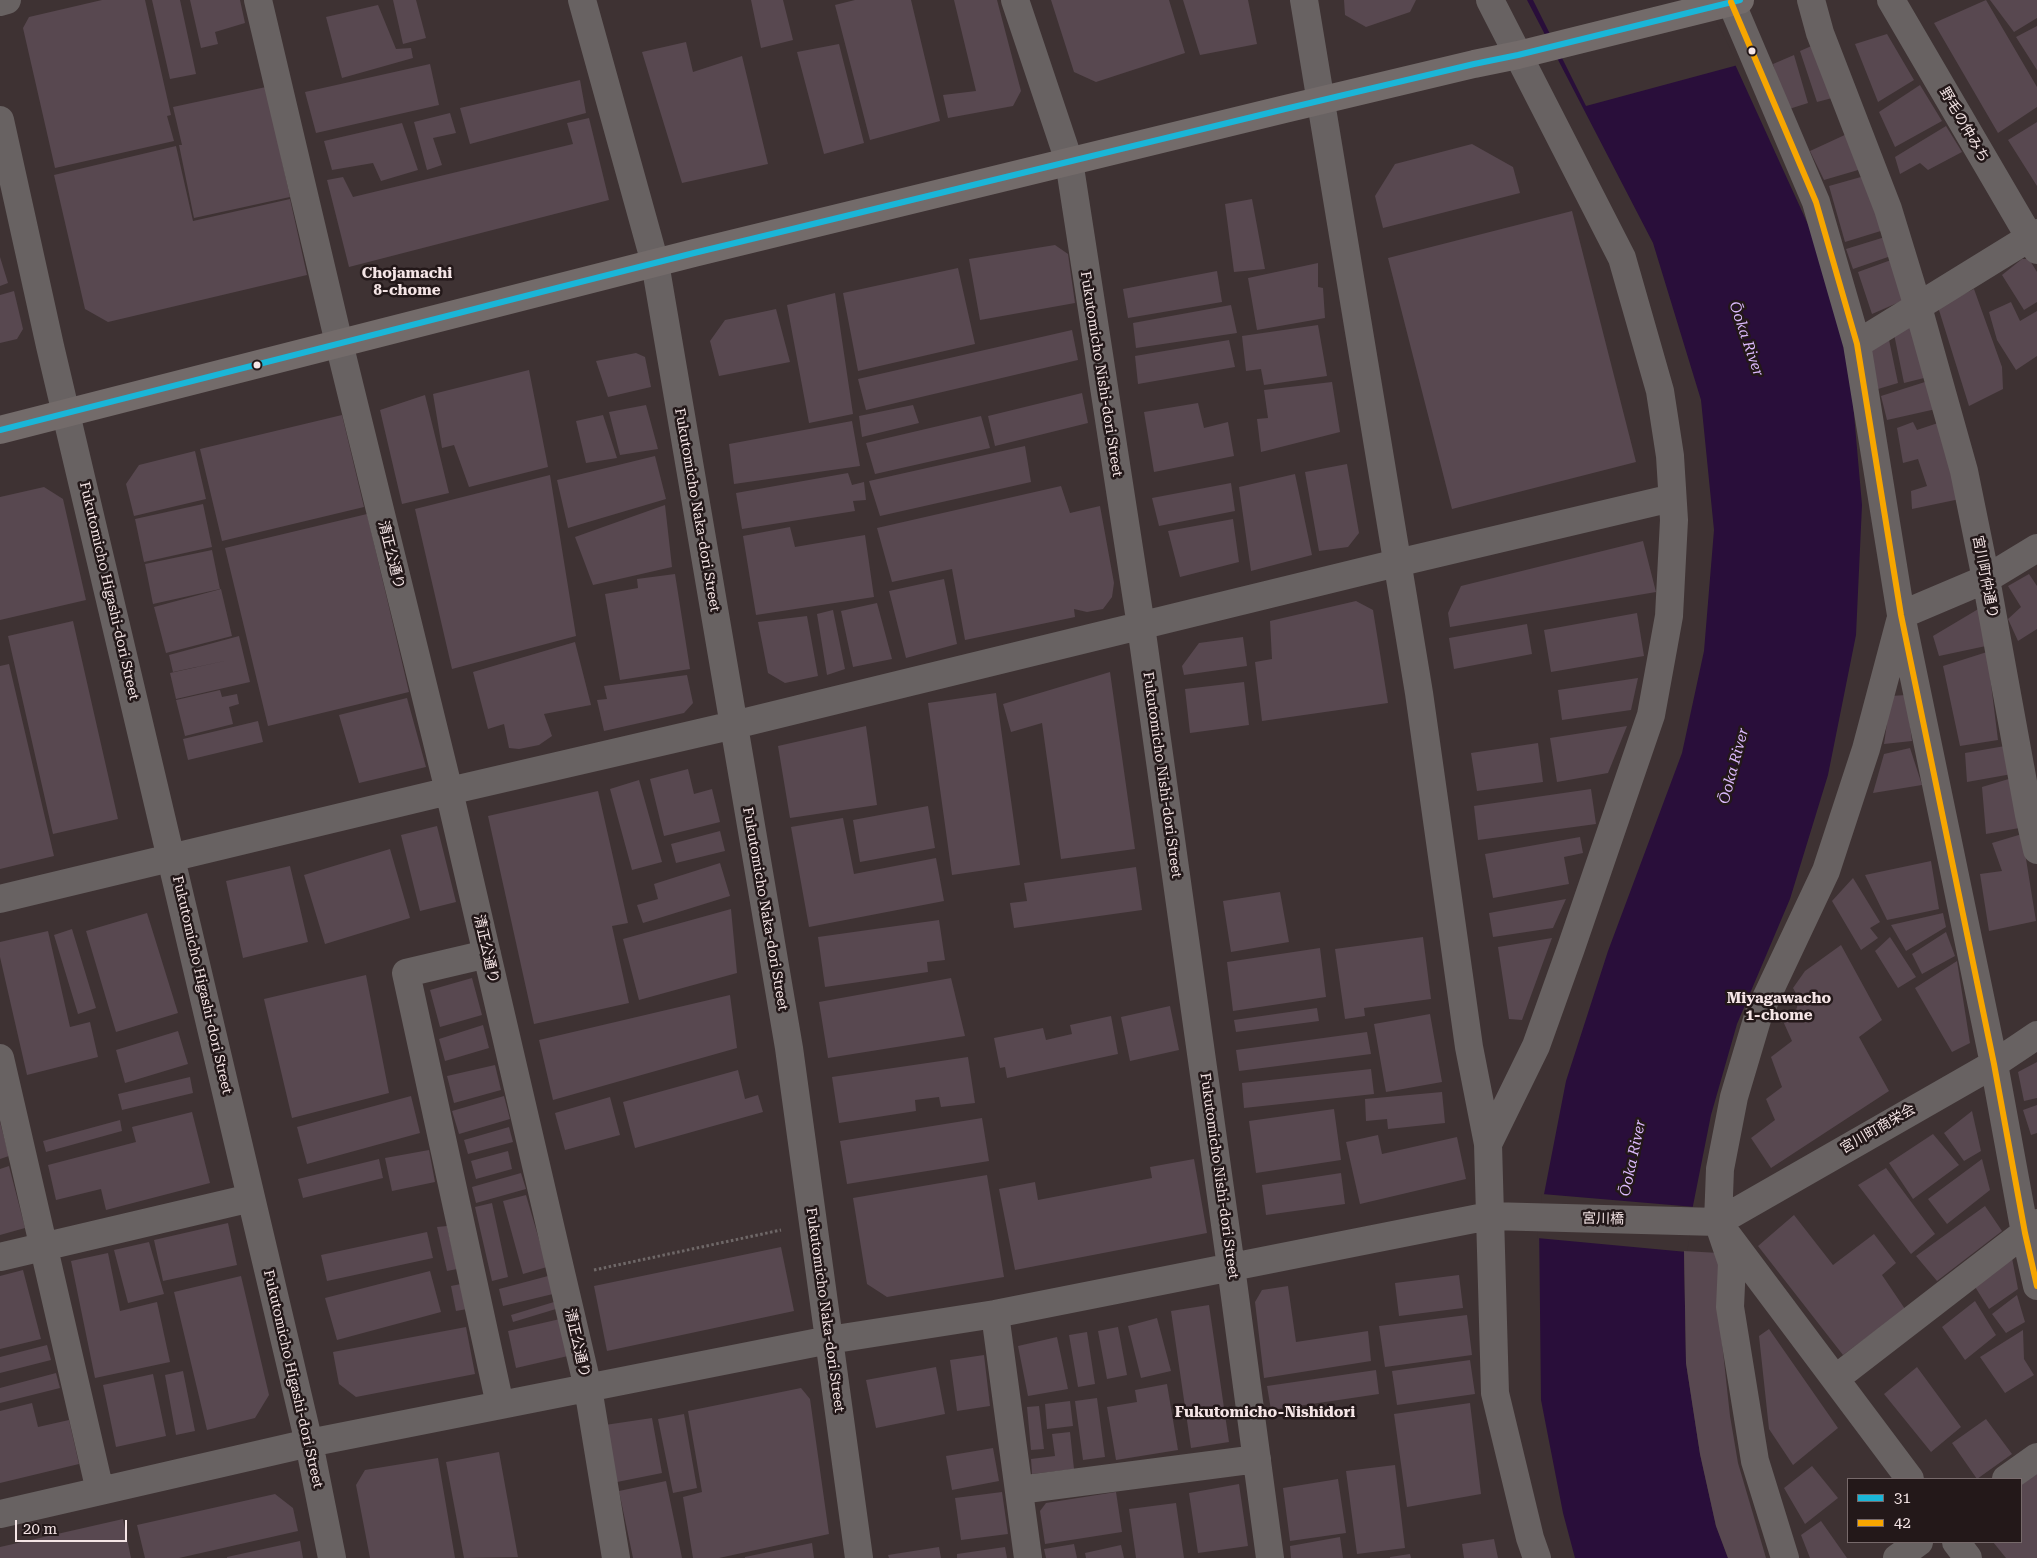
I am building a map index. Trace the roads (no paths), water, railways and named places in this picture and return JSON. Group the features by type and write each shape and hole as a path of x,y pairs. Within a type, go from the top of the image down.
{"main road":[{"path":"0,430 655,263 1069,161 1530,52 1735,1"}],"street":[{"path":"0,2 7,0"},
{"name":"清正公通り","path":"258,0 339,343 449,791 588,1388 616,1558"},
{"name":"Fukutomicho Naka-dori Street","path":"582,0 655,263 789,1048 860,1558"},
{"name":"Fukutomicho Nishi-dori Street","path":"1015,0 1069,161 1141,626 1232,1267 1270,1558"},
{"path":"1304,0 1428,757 1469,1047 1488,1144 1495,1393 1530,1538 1537,1558"},
{"path":"1488,1144 1536,1046 1572,948 1651,715 1669,616 1674,520 1670,456 1660,392 1622,258 1530,52 1490,0"},
{"name":"宮川町仲通り","path":"1810,0 1820,33 1888,209 1918,307 1964,471 2037,850"},
{"name":"野毛の仲みち","path":"1891,0 2034,240"},
{"path":"1735,1 1816,202 1857,344 1901,614 1994,1064 2031,1228 2037,1286"},
{"name":"Fukutomicho Higashi-dori Street","path":"0,120 66,413 309,1443 332,1558"},
{"path":"1857,344 2034,240"},
{"path":"0,899 449,791 734,725 1397,563 1672,498"},
{"path":"1901,614 1986,579 2037,548"},
{"path":"1785,1558 1755,1461 1730,1307 1732,1263 1718,1222 1720,1169 1734,1097 1759,1013 1826,871 1866,749 1901,614"},
{"path":"487,954 406,973 500,1406"},
{"name":"宮川町商栄会","path":"1718,1222 1994,1064 2037,1035"},
{"path":"0,1058 100,1491"},
{"path":"0,1257 251,1198"},
{"name":"宮川橋","path":"0,1514 309,1443 830,1340 995,1314 1489,1216 1718,1222"},
{"path":"1718,1222 1909,1478"},
{"path":"1835,1379 2031,1228"},
{"path":"995,1314 1028,1558"},
{"path":"2007,1478 2037,1457"},
{"path":"1019,1490 1257,1460"},
{"path":"1897,1558 1918,1543"},
{"path":"1957,1543 1968,1558"}],"water":[{"name":"Ōoka River","path":"1527,0 1704,0 1811,231 1850,369 1862,505 1856,635 1828,775 1790,899 1737,1024 1711,1115 1684,1251 1686,1363 1700,1454 1716,1526 1728,1558 1575,1558 1563,1513 1541,1400 1539,1220 1566,1081 1608,951 1682,753 1704,651 1714,530 1701,400 1653,243"}],"district":[{"name":"Chojamachi 8-chome","path":"407,282"},
{"name":"Miyagawacho 1-chome","path":"1779,1008"},
{"name":"Fukutomicho-Nishidori","path":"1265,1413"}]}
